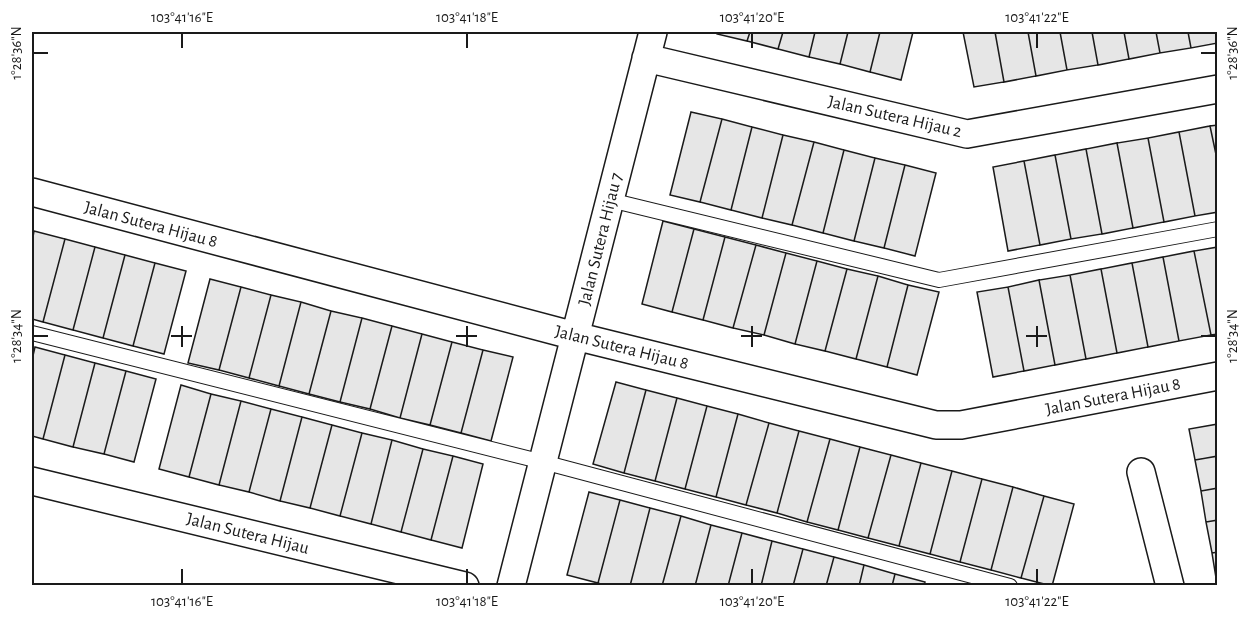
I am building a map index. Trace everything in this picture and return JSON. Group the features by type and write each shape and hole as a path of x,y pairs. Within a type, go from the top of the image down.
{"street":[{"name":"Jalan Sutera Hijau 7","path":"511,585 653,32"},
{"name":"Jalan Sutera Hijau 2","path":"646,58 967,134 1218,89"},
{"name":"Jalan Sutera Hijau 8","path":"32,192 575,336 936,425 961,425 1218,376"},
{"path":"1141,472 1170,585"},
{"name":"Jalan Sutera Hijau","path":"32,481 465,585"}],"lane":[{"path":"610,200 939,280 1218,229"},
{"path":"32,333 543,462 1010,585"}],"building":[{"path":"717,32 750,32 747,41 717,34"},
{"path":"750,32 783,32 778,49 747,41"},
{"path":"783,32 815,32 809,57 778,49"},
{"path":"815,32 848,32 840,64 809,57"},
{"path":"848,32 880,32 870,72 840,64"},
{"path":"880,32 913,32 901,80 870,72"},
{"path":"963,32 995,32 1004,82 974,87"},
{"path":"995,32 1028,32 1036,76 1004,82"},
{"path":"1028,32 1060,32 1067,70 1036,76"},
{"path":"1060,32 1092,32 1098,65 1067,70"},
{"path":"1092,32 1124,32 1129,59 1098,65"},
{"path":"1124,32 1156,32 1160,53 1129,59"},
{"path":"1156,32 1188,32 1191,48 1160,53"},
{"path":"1188,32 1218,32 1218,43 1191,48"},
{"path":"691,112 722,119 700,202 670,195"},
{"path":"722,119 752,127 731,210 700,202"},
{"path":"1218,125 1218,164 1210,126"},
{"path":"1210,126 1218,164 1218,212 1195,216 1179,132"},
{"path":"752,127 783,135 762,218 731,210"},
{"path":"1179,132 1195,216 1164,222 1148,138"},
{"path":"783,135 814,142 792,225 762,218"},
{"path":"1148,138 1164,222 1133,228 1117,143"},
{"path":"814,142 844,150 823,233 792,225"},
{"path":"1117,143 1133,228 1102,234 1086,149"},
{"path":"1086,149 1102,234 1071,239 1055,155"},
{"path":"844,150 875,158 854,241 823,233"},
{"path":"1055,155 1071,239 1040,245 1024,161"},
{"path":"875,158 905,165 884,248 854,241"},
{"path":"1024,161 1040,245 1008,251 993,167"},
{"path":"905,165 936,173 915,256 884,248"},
{"path":"663,221 694,229 672,312 642,304"},
{"path":"694,229 725,237 703,320 672,312"},
{"path":"34,231 65,239 43,322 32,319"},
{"path":"725,237 756,245 733,328 703,320"},
{"path":"65,239 95,247 73,330 43,322"},
{"path":"756,245 786,253 764,335 733,328"},
{"path":"95,247 125,255 103,338 73,330"},
{"path":"1218,247 1218,334 1211,335 1194,251"},
{"path":"1194,251 1211,335 1179,341 1163,257"},
{"path":"786,253 817,261 795,344 764,335"},
{"path":"125,255 155,263 133,346 103,338"},
{"path":"1163,257 1179,341 1148,347 1132,263"},
{"path":"817,261 847,269 825,351 795,344"},
{"path":"155,263 186,271 164,354 133,346"},
{"path":"1132,263 1148,347 1117,353 1101,269"},
{"path":"847,269 878,276 856,359 825,351"},
{"path":"1101,269 1117,353 1086,359 1070,275"},
{"path":"1070,275 1086,359 1055,365 1039,280"},
{"path":"878,276 908,285 887,367 856,359"},
{"path":"210,279 241,287 219,370 188,363"},
{"path":"1039,280 1055,365 1024,371 1008,287"},
{"path":"908,285 939,292 917,375 887,367"},
{"path":"241,287 271,295 249,378 219,370"},
{"path":"1008,287 1024,371 993,377 977,292"},
{"path":"271,295 301,302 279,386 249,378"},
{"path":"301,302 331,311 309,394 279,386"},
{"path":"331,311 362,318 340,402 309,394"},
{"path":"362,318 392,326 370,409 340,402"},
{"path":"392,326 422,334 400,418 370,409"},
{"path":"422,334 452,342 430,425 400,418"},
{"path":"452,342 483,350 461,433 430,425"},
{"path":"35,347 65,355 43,439 32,436 32,360"},
{"path":"483,350 513,357 491,441 461,433"},
{"path":"65,355 95,363 73,447 43,439"},
{"path":"95,363 126,371 104,454 73,447"},
{"path":"126,371 156,379 134,462 104,454"},
{"path":"616,382 646,390 624,473 593,464"},
{"path":"181,385 211,394 189,477 159,469"},
{"path":"646,390 677,398 655,481 624,473"},
{"path":"211,394 241,401 219,485 189,477"},
{"path":"677,398 707,406 685,489 655,481"},
{"path":"241,401 271,409 249,492 219,485"},
{"path":"707,406 738,414 716,497 685,489"},
{"path":"271,409 302,417 280,501 249,492"},
{"path":"738,414 769,423 746,505 716,497"},
{"path":"302,417 332,425 310,508 280,501"},
{"path":"769,423 799,431 777,513 746,505"},
{"path":"1218,424 1218,456 1195,460 1189,429"},
{"path":"332,425 362,433 340,516 310,508"},
{"path":"799,431 830,439 807,522 777,513"},
{"path":"362,433 392,440 371,524 340,516"},
{"path":"830,439 860,447 838,530 807,522"},
{"path":"392,440 423,449 401,532 371,524"},
{"path":"860,447 891,455 868,538 838,530"},
{"path":"423,449 453,456 431,540 401,532"},
{"path":"891,455 921,463 899,546 868,538"},
{"path":"453,456 483,464 462,548 431,540"},
{"path":"1218,456 1218,488 1201,491 1195,460"},
{"path":"921,463 952,471 930,554 899,546"},
{"path":"952,471 982,479 960,562 930,554"},
{"path":"982,479 1013,487 991,570 960,562"},
{"path":"1013,487 1044,496 1021,578 991,570"},
{"path":"1218,488 1218,520 1206,522 1201,491"},
{"path":"589,492 620,500 598,583 567,575"},
{"path":"1044,496 1074,504 1052,586 1021,578"},
{"path":"620,500 650,508 630,586 606,586 598,583"},
{"path":"650,508 681,516 662,586 630,586"},
{"path":"681,516 711,525 695,586 662,586"},
{"path":"1218,520 1218,552 1212,553 1206,522"},
{"path":"711,525 742,533 728,586 695,586"},
{"path":"742,533 772,541 761,586 728,586"},
{"path":"772,541 803,549 793,586 761,586"},
{"path":"803,549 834,557 826,586 793,586"},
{"path":"1218,552 1218,584 1217,584 1212,553"},
{"path":"834,557 864,565 859,586 826,586"},
{"path":"864,565 895,574 892,586 859,586"},
{"path":"895,574 925,582 924,586 892,586"}]}
